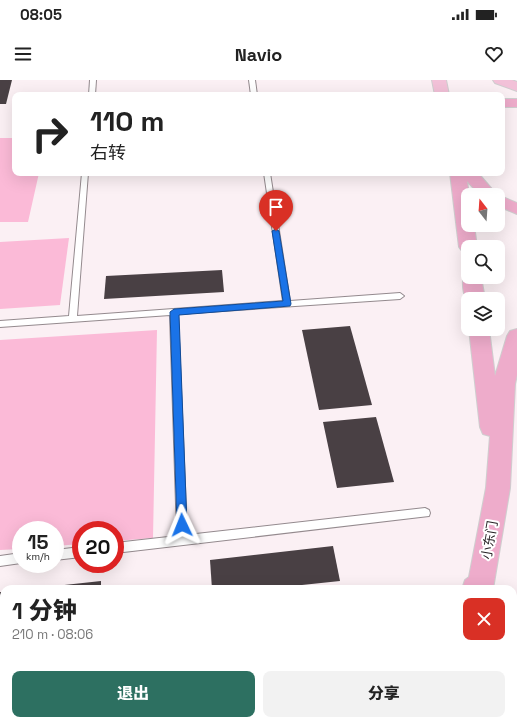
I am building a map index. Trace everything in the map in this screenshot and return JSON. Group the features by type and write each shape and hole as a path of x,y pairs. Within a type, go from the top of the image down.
{"highway":[{"path":"505,103 517,103"},
{"path":"458,176 467,240"},
{"path":"472,176 483,188"},
{"path":"505,203 517,209"},
{"path":"480,336 498,488"},
{"path":"498,488 504,384 517,336"},
{"name":"小东门","path":"481,585 498,488"}],"main road":[{"path":"439,80 441,92"},
{"path":"500,80 517,87"}],"lane":[{"path":"92,92 93,80"},
{"path":"252,80 254,92"},
{"path":"73,319 85,176"},
{"path":"267,176 287,304"},
{"path":"0,324 400,296"},
{"path":"174,312 182,540"},
{"path":"124,547 425,512"},
{"path":"0,561 12,559"}],"shaded area":[{"path":"0,138 12,138 12,176 38,176 28,222 0,222"},
{"path":"69,238 60,305 0,309 0,242"},
{"path":"157,330 153,538 124,540 124,521 72,521 72,545 64,545 64,521 12,521 12,549 0,550 0,340"}],"building":[{"path":"0,80 12,80 6,104 0,104"},
{"path":"222,270 224,292 104,299 106,276"},
{"path":"350,326 372,405 319,410 302,330"},
{"path":"376,417 394,482 337,488 323,422"},
{"path":"333,546 340,581 302,585 212,585 210,560"},
{"path":"101,581 101,585 64,585"}],"route":[{"path":"182,525 174,312 287,304 276,231"}]}
